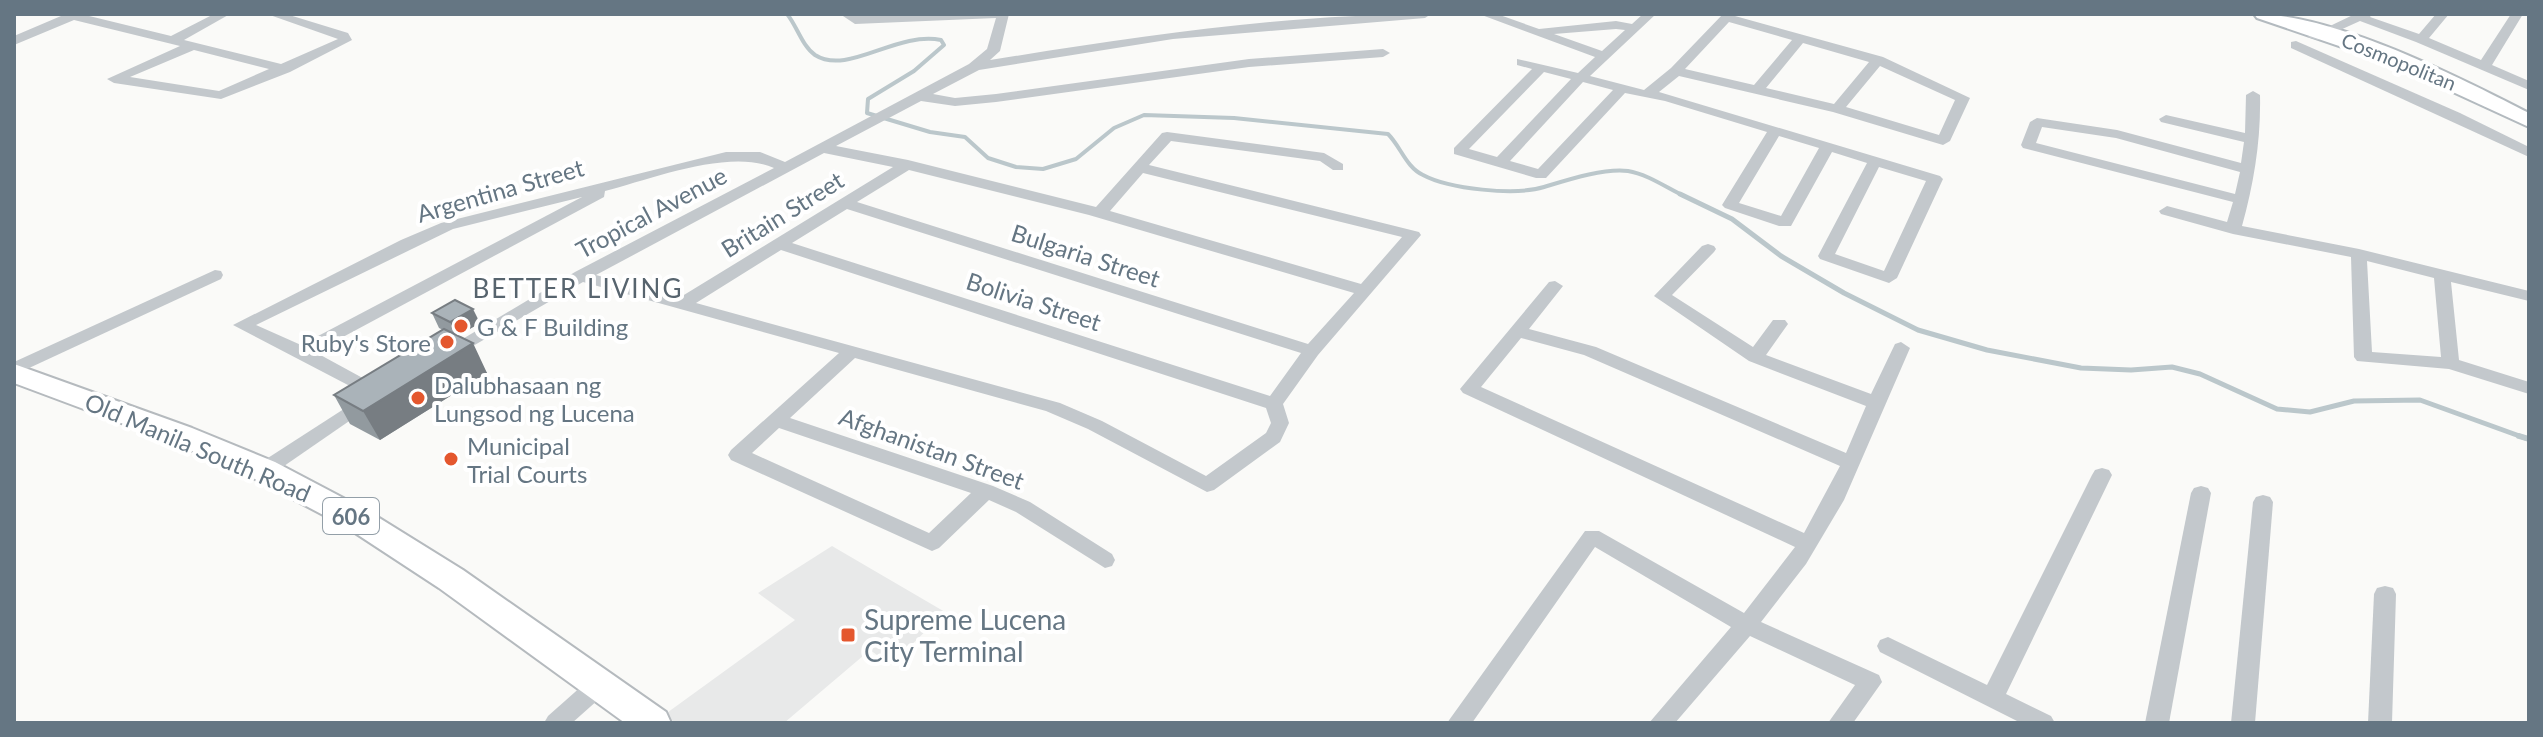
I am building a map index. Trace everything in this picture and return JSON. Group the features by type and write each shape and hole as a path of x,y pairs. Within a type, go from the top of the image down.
{"main road":[{"name":"Old Manila South Road","path":"14,371 150,421 264,470 357,519 451,579 653,723"}],"street":[{"path":"172,41 224,14"},
{"path":"192,46 114,79 221,95 288,70 343,43 346,38 273,14"},
{"path":"846,14 855,20 902,15 1001,14"},
{"name":"Tropical Avenue","path":"432,362 581,276 974,67 993,51 1001,14"},
{"path":"974,67 1260,20 1425,14"},
{"path":"1485,14 1605,56"},
{"path":"1500,163 1581,77 1650,14"},
{"name":"Cosmopolitan","path":"2263,14 2327,31 2448,79 2529,121"},
{"path":"2421,39 2443,14"},
{"path":"2485,65 2517,14"},
{"path":"14,41 77,15 288,70"},
{"path":"1647,95 1676,71 1729,16 1878,60 1963,98 1943,141 1837,109 1676,71"},
{"path":"2529,86 2364,16 2296,45 2455,116 2529,153"},
{"path":"1533,32 1616,25 1635,28"},
{"path":"1756,91 1800,38"},
{"path":"918,96 955,102 1249,63 1383,53"},
{"path":"1837,109 1878,60"},
{"path":"1522,62 1622,89 1666,97 1935,179 1889,278 1826,256 1875,161"},
{"path":"1541,67 1459,151 1541,175 1622,89"},
{"path":"2233,229 2242,200 2252,139 2253,95"},
{"path":"2166,119 2252,139"},
{"path":"2242,200 2028,145 2037,122 2117,134 2247,169"},
{"path":"1775,131 1730,205 1785,223 1827,147"},
{"path":"1101,211 1167,136 1324,157 1338,167"},
{"path":"822,148 908,164 1101,211 1363,290"},
{"name":"Argentina Street","path":"301,352 242,325 427,233 738,154 760,156 785,167"},
{"name":"Britain Street","path":"680,305 908,164"},
{"path":"581,276 1053,407 1095,425 1207,485 1273,437 1280,423 1274,404 1312,351 1413,235 1141,168"},
{"path":"301,352 624,181"},
{"name":"Bulgaria Street","path":"845,203 1312,351"},
{"path":"2167,211 2233,229 2442,274 2529,299"},
{"name":"Bolivia Street","path":"780,244 1274,404"},
{"path":"1708,249 1662,296 1755,357 1875,402"},
{"path":"2359,254 2363,357 2450,363 2529,388"},
{"path":"2442,274 2450,363"},
{"path":"14,371 215,275"},
{"path":"1555,286 1469,389 1808,544"},
{"path":"1755,357 1779,324"},
{"path":"1516,331 1590,351 1850,462"},
{"path":"1661,723 1808,544 1834,500 1901,348"},
{"path":"264,470 384,390 301,352"},
{"path":"851,352 738,455 932,543 986,491"},
{"name":"Afghanistan Street","path":"778,421 986,491 1023,507 1105,560"},
{"path":"1992,698 2102,475"},
{"path":"2157,723 2201,493"},
{"path":"2243,723 2263,502"},
{"path":"1459,723 1592,536 1745,624 1871,682 1840,723"},
{"path":"2380,723 2385,594"},
{"path":"1888,646 2043,723"},
{"path":"556,723 600,684"}],"shaded area":[{"name":"Supreme Lucena City Terminal","path":"832,546 945,612 891,665 870,650 784,723 676,723 664,715 795,620 758,593"}],"building":[{"path":"455,300 473,309 450,322 432,313"},
{"path":"444,329 473,343 363,411 334,395"}],"waterway":[{"path":"787,14 810,51 828,60 858,57 907,42 941,40 944,45 914,71 868,99 867,113 930,132 965,137 988,158 1016,167 1043,169 1076,159 1114,128 1144,115 1234,118 1388,134 1417,171 1434,180 1465,187 1500,191 1532,190 1585,175 1628,171 1680,194"},
{"path":"1680,194 1732,219 1781,256 1844,293 1918,330 1987,350 2081,368 2131,370 2172,367 2200,374 2277,409 2310,412 2354,401 2420,400 2522,437"},
{"path":"1680,194 1684,196"},
{"path":"2522,437 2529,439"}],"place":[{"name":"G & F Building","path":"461,326"},
{"name":"Ruby's Store","path":"447,342"},
{"name":"Dalubhasaan ng Lungsod ng Lucena","path":"418,398"},
{"name":"Municipal Trial Courts","path":"451,459"},
{"name":"Supreme Lucena City Terminal","path":"848,635"}],"district":[{"name":"BETTER LIVING","path":"578,288"}]}
